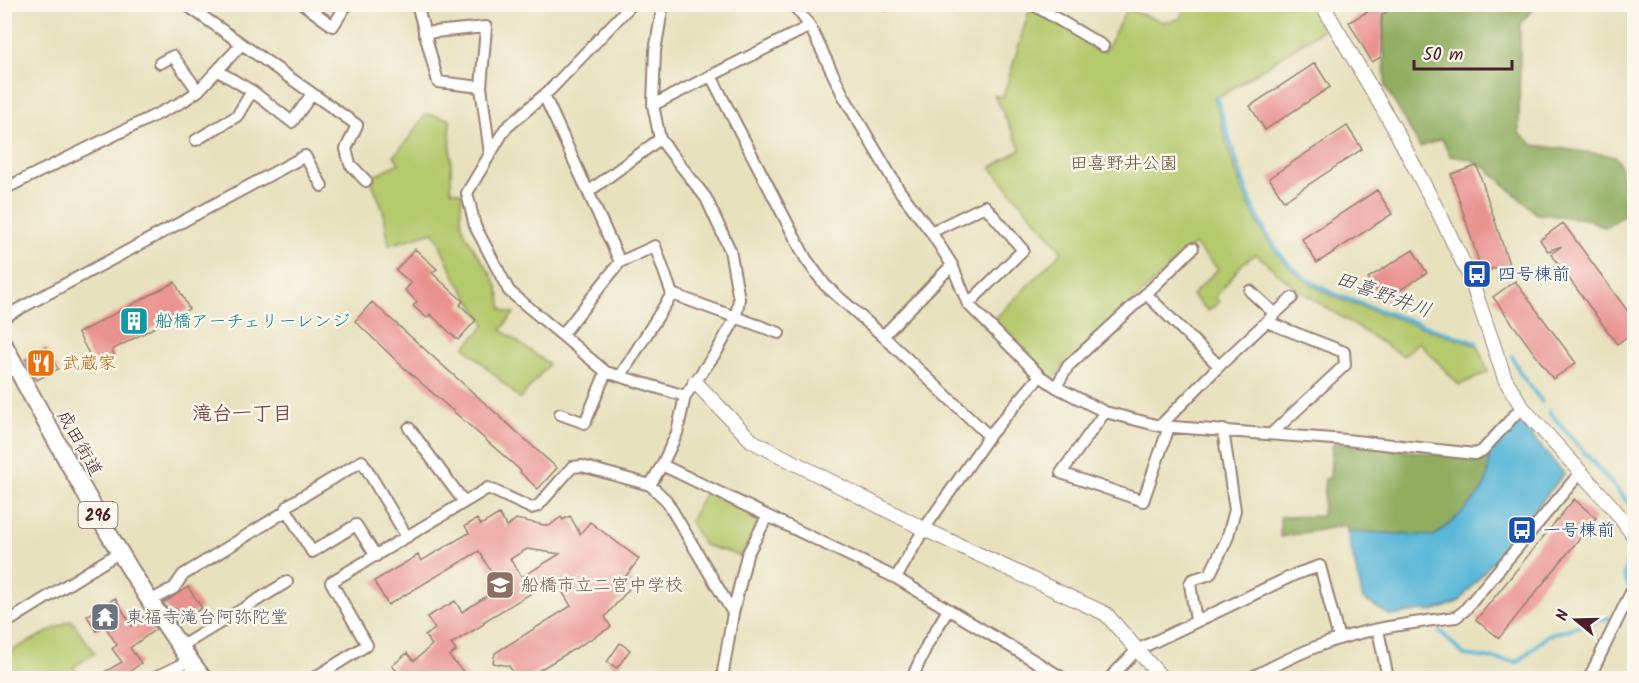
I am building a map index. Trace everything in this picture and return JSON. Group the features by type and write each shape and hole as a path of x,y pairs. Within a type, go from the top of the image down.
{"highway":[{"name":"成田街道","path":"4,345 58,447 120,552 189,661 203,678"}],"street":[{"path":"185,4 357,125 346,149 350,165 366,181"},
{"path":"303,4 333,26 347,4"},
{"path":"417,4 438,82 481,87"},
{"path":"632,4 544,95 505,129 467,193 475,226 509,291 606,372 686,396"},
{"path":"650,485 677,433 686,396 717,351 736,316 739,298 730,250 706,198 660,139 653,105 655,51 663,4"},
{"path":"793,4 810,26 843,95 904,198 931,232 952,265 968,304 1040,376 1056,387 1105,412 1164,427 1271,434 1474,454 1482,451 1522,407"},
{"path":"1032,4 1103,46"},
{"path":"1322,4 1393,126 1442,219 1470,277 1505,379 1522,407 1614,509 1635,536"},
{"path":"653,105 810,26"},
{"path":"424,33 486,27 481,87 490,154"},
{"path":"4,189 182,102 198,91 242,44"},
{"path":"160,63 173,56 198,91"},
{"path":"218,71 252,91 292,122 312,94"},
{"path":"711,76 806,259 825,285 989,436"},
{"path":"196,140 237,116 252,91"},
{"path":"544,95 620,262"},
{"path":"588,192 660,139"},
{"path":"4,317 306,156 322,186"},
{"path":"931,232 985,206 1023,250 968,304"},
{"path":"562,335 620,262 655,246 672,294"},
{"path":"1056,387 1068,366 1193,248"},
{"path":"883,336 952,265"},
{"path":"1250,291 1271,318 1344,352 1345,365 1271,434"},
{"path":"672,294 779,333"},
{"path":"621,375 672,294"},
{"path":"1146,294 1219,366"},
{"path":"1105,412 1061,473 1143,501 1164,427 1219,366 1292,298"},
{"path":"560,414 585,423 606,372"},
{"path":"896,578 924,529 989,436 1040,376"},
{"path":"695,382 752,441 924,529 1106,614 1162,678"},
{"path":"409,428 464,502"},
{"path":"1197,620 1190,584 1192,580 1210,574 1227,539 1234,510 1223,430"},
{"path":"150,601 174,588 183,575 286,509 290,504 362,461 407,537"},
{"path":"662,465 896,578 1063,678"},
{"path":"314,678 367,645 331,582 488,488 531,508 538,506 573,467 582,466 650,485 666,500 733,613"},
{"path":"1250,678 1339,639 1456,616 1464,612 1581,472"},
{"path":"286,509 312,552 356,525 376,556"},
{"path":"722,678 733,613 747,555 767,517"},
{"path":"4,624 120,552"},
{"path":"1110,678 1137,650 1296,574 1320,566 1339,639"},
{"path":"180,646 287,582"},
{"path":"1589,678 1635,586"},
{"path":"912,678 928,643 948,610"},
{"path":"1378,630 1388,678"},
{"path":"154,678 189,661"}],"green space":[{"name":"田喜野井公園","path":"1185,5 1308,5 1322,30 1221,96 1214,97 1236,171 1256,220 1269,242 1285,262 1312,285 1332,296 1478,346 1488,372 1459,385 1419,342 1403,356 1295,288 1256,254 1242,264 1215,298 1220,302 1208,311 1192,295 1218,269 1194,244 1049,382 989,325 1062,251 991,168 1021,149 994,95 1003,97 1030,8 1105,51 1127,9 1163,22 1180,19"},
{"path":"1383,5 1537,5 1520,24 1519,133 1534,145 1615,156 1620,165 1628,212 1606,228 1587,219 1537,214 1486,168 1469,159 1450,156 1442,139 1420,147 1385,86 1383,16 1387,13"},
{"path":"426,114 450,119 451,190 462,193 462,226 493,277 501,308 514,313 501,330 549,364 520,399 465,347 486,324 456,279 434,232 389,245 383,209 370,178 399,163 394,155"},
{"path":"1335,443 1479,459 1489,455 1488,476 1474,500 1434,536 1347,531 1346,525 1280,537 1280,517 1322,516 1325,479 1330,478 1332,447"},
{"path":"705,492 756,516 758,522 741,556 704,545 690,522"},
{"path":"71,620 95,653 73,667 80,678 5,678 5,654"}],"water":[{"path":"1518,420 1564,474 1460,601 1428,612 1427,610 1391,616 1363,599 1347,531 1434,536 1480,493 1488,476 1489,455"}],"building":[{"path":"1381,4 1398,4 1382,15 1381,57 1372,62 1349,22"},
{"path":"1315,63 1330,87 1265,130 1250,106"},
{"path":"1347,126 1362,149 1284,201 1269,178"},
{"path":"1477,166 1509,264 1482,272 1451,174"},
{"path":"1377,190 1392,214 1317,263 1302,239"},
{"path":"1563,223 1635,321 1635,331 1617,344 1551,254 1562,246 1548,251 1540,240"},
{"path":"415,249 437,269 432,273 463,301 460,305 476,320 458,340 430,314 427,318 413,306 417,302 405,290 411,283 396,270"},
{"path":"1413,250 1427,273 1383,301 1368,278"},
{"path":"1515,281 1576,363 1553,379 1493,297"},
{"name":"船橋アーチェリーレンジ","path":"175,282 189,309 112,350 115,356 96,367 78,333"},
{"path":"372,302 557,468 538,489 355,321"},
{"path":"46,347 58,369 37,380 25,359"},
{"path":"1574,499 1596,518 1499,638 1476,620"},
{"path":"499,514 507,527 516,519 549,526 561,517 563,520 570,516 580,534 590,522 639,559 626,576 634,583 605,617 611,627 526,678 516,678 509,666 493,663 495,653 571,606 555,579 451,644 456,651 449,656 469,678 404,678 392,666 407,653 414,661 432,645 425,636 435,629 427,617 455,601 462,612 495,591 489,581 494,577 479,551 388,605 374,581 418,555 421,561 469,533 465,526 477,519 481,525","holes":["527,549 560,554 522,577 510,559"]},
{"path":"188,587 202,608 177,624 163,603"},
{"path":"115,598 132,626 143,617 147,617 156,629 130,648 141,663 121,678 94,678 122,662 112,649 117,645 105,626 96,631 87,616"},
{"path":"620,643 630,650 617,668 607,662"}],"waterway":[{"name":"田喜野井川","path":"1216,96 1251,203 1272,242 1296,271 1322,288 1350,300 1477,343"},
{"name":"田喜野井川","path":"1512,356 1520,373 1542,402"},
{"name":"田喜野井川","path":"1549,412 1634,509"},
{"name":"田喜野井川","path":"1628,586 1624,574 1629,552"},
{"name":"田喜野井川","path":"1632,604 1634,619"},
{"path":"1440,631 1464,655 1518,662 1548,635 1609,618"}],"place":[{"name":"四号棟前","path":"1477,274"},
{"name":"船橋アーチェリーレンジ","path":"134,321"},
{"name":"武蔵家","path":"41,363"},
{"name":"一号棟前","path":"1522,530"},
{"name":"船橋市立二宮中学校","path":"500,585"},
{"name":"東福寺滝台阿弥陀堂","path":"105,617"}],"district":[{"name":"滝台一丁目","path":"242,413"}]}
